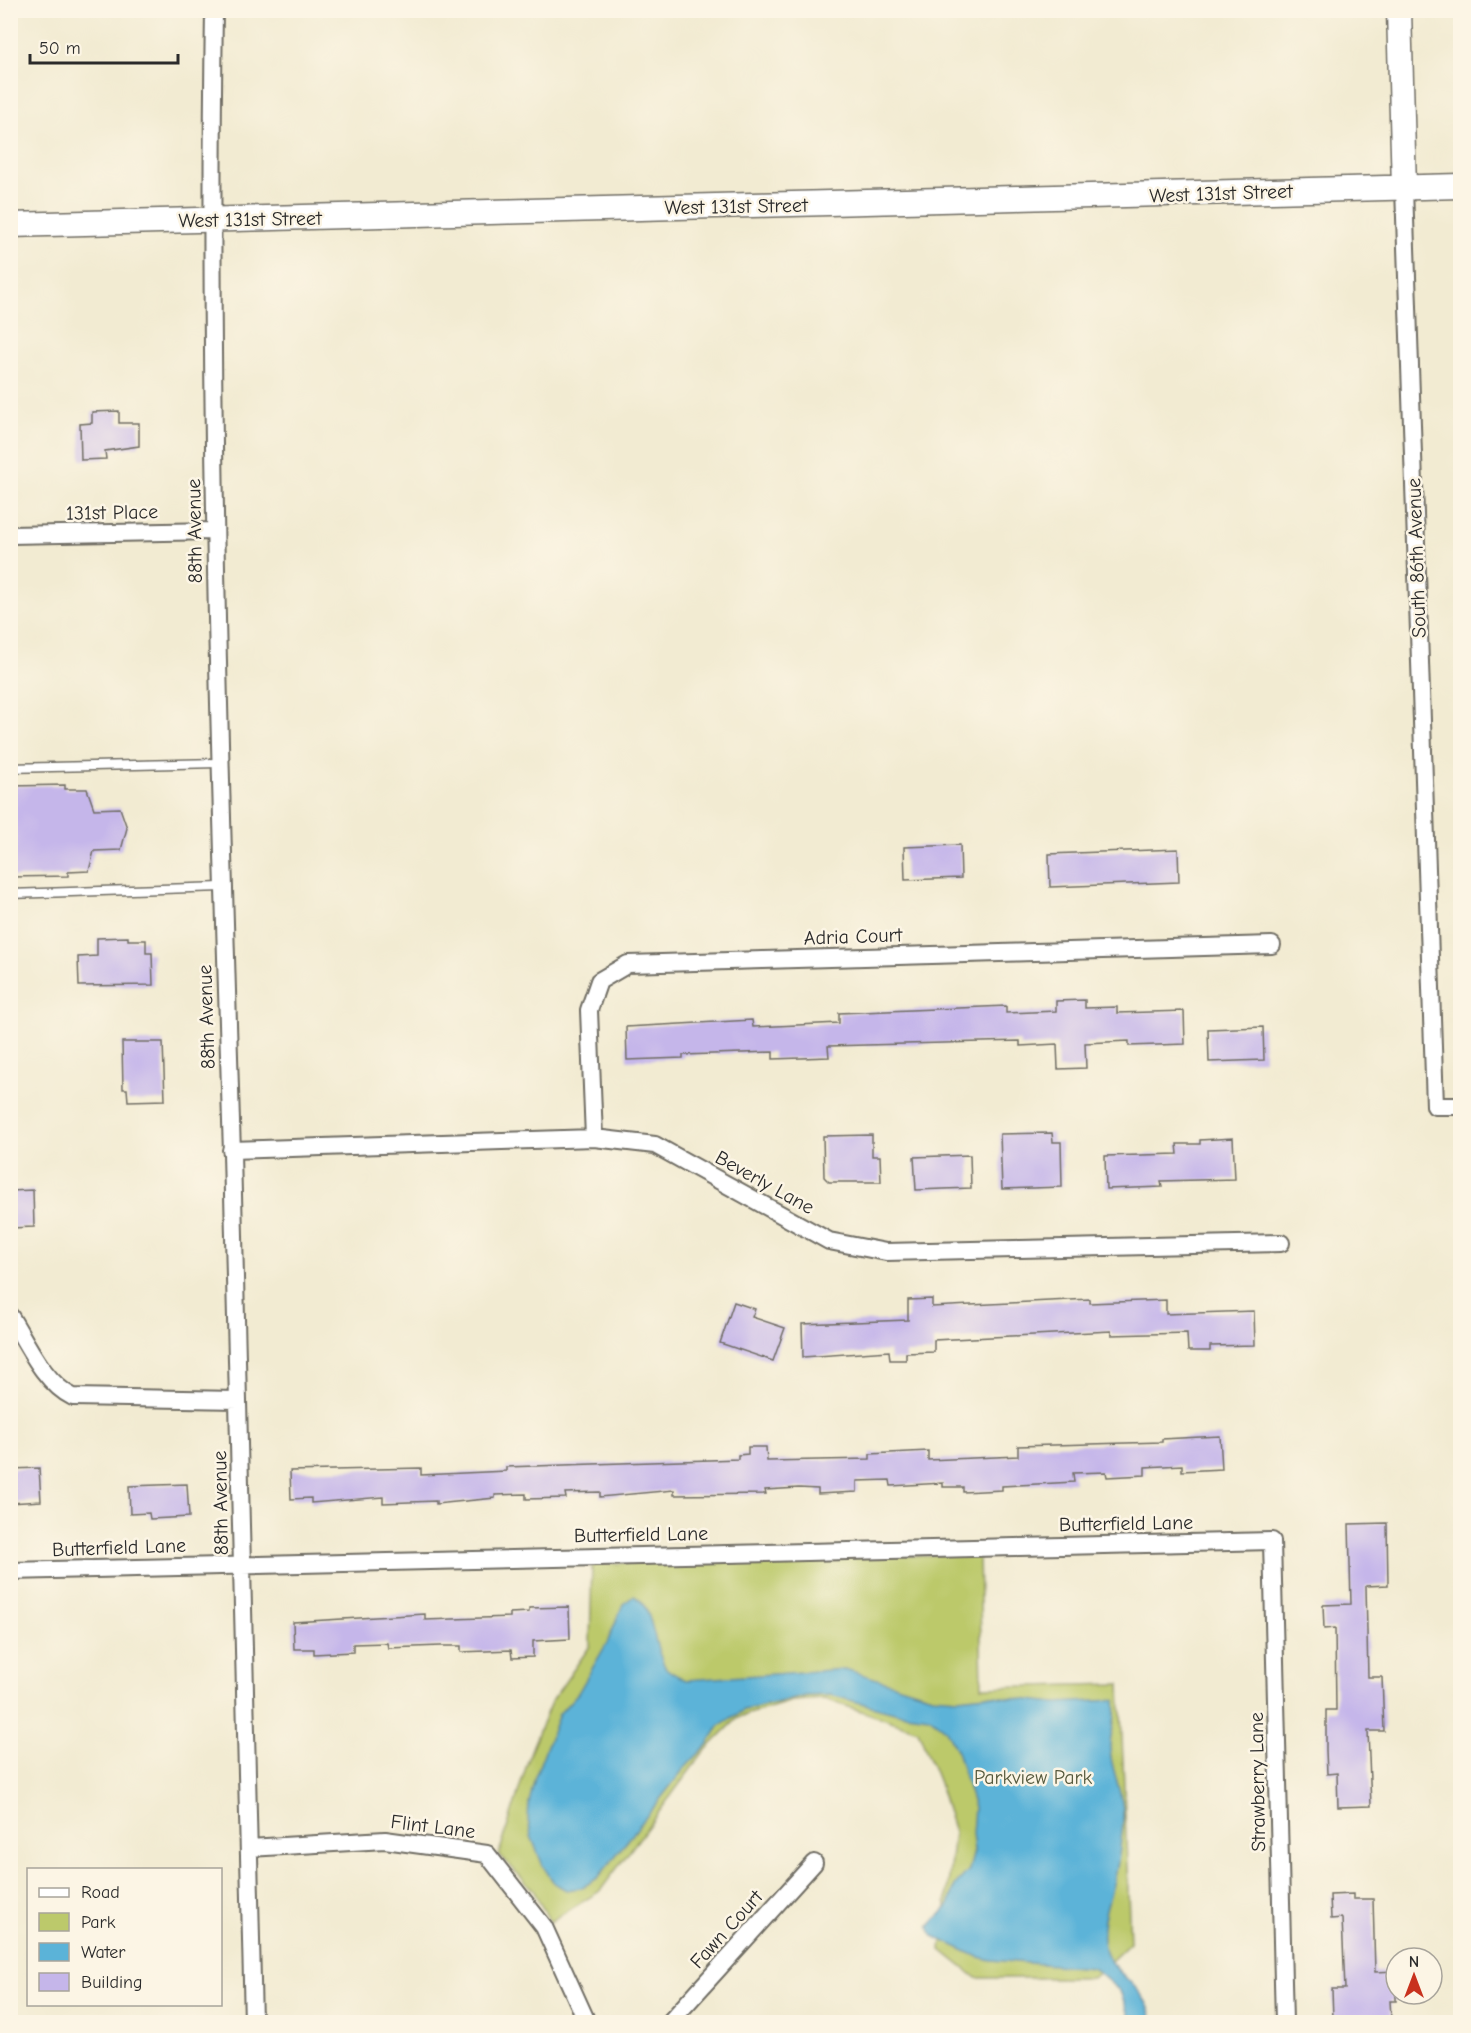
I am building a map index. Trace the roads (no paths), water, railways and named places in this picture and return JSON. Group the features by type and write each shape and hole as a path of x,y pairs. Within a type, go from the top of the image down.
{"street":[{"name":"88th Avenue","path":"214,10 210,220 218,763 238,1400 253,2022"},
{"name":"South 86th Avenue","path":"1399,10 1435,1106 1461,1106"},
{"name":"West 131st Street","path":"10,225 1461,186"},
{"name":"131st Place","path":"10,535 215,531"},
{"name":"Adria Court","path":"594,1138 589,1010 599,981 628,964 1272,945"},
{"name":"Beverly Lane","path":"231,1150 594,1138 655,1146 829,1241 866,1249 886,1252 1281,1243"},
{"path":"10,1316 51,1381 61,1391 73,1397 238,1400"},
{"name":"Butterfield Lane","path":"10,1571 1272,1541"},
{"name":"Strawberry Lane","path":"1272,1541 1284,2022"},
{"name":"Flint Lane","path":"249,1848 385,1840 487,1854 544,1927 587,2022"},
{"name":"Fawn Court","path":"670,2022 814,1863"}],"lane":[{"path":"10,768 218,763"},
{"path":"10,894 222,887"}],"water":[{"path":"634,1596 646,1609 666,1668 686,1680 845,1669 932,1696 958,1698 986,1695 1055,1703 1115,1700 1116,1712 1110,1753 1121,1795 1123,1824 1116,1873 1103,1926 1104,1948 1113,1965 1144,1999 1150,2009 1153,2022 1132,2022 1120,1991 1093,1968 991,1960 978,1957 933,1936 929,1927 949,1905 955,1885 969,1870 974,1851 972,1833 974,1808 958,1754 946,1730 929,1717 898,1713 831,1695 806,1696 744,1710 720,1725 707,1745 683,1770 598,1878 581,1888 566,1890 554,1883 543,1866 531,1836 528,1820 535,1777 559,1714 578,1693 608,1641 623,1604"}],"park label":[{"name":"Parkview Park","path":"1033,1777"}]}
